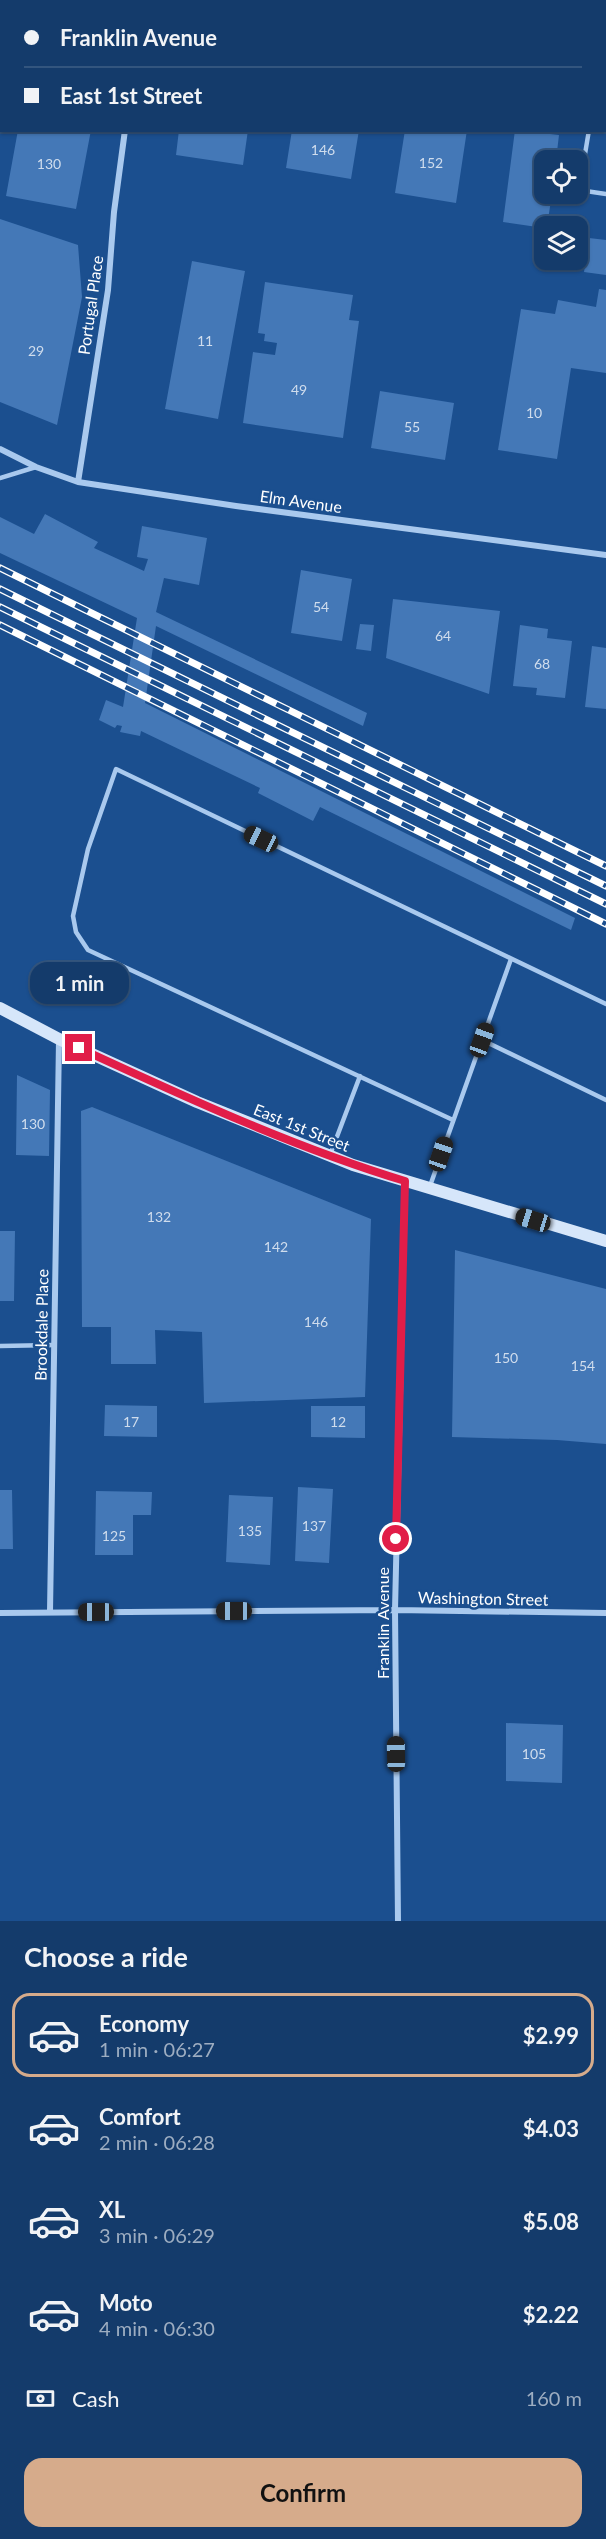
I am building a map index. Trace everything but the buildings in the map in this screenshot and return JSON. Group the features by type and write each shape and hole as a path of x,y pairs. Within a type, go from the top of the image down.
{"main road":[{"name":"East 1st Street","path":"0,1008 59,1039 197,1102 330,1156 405,1181 606,1241"}],"street":[{"name":"Portugal Place","path":"78,482 108,290 114,212 125,132"},
{"name":"Elm Avenue","path":"0,449 36,467 78,482 236,506 606,555"},
{"name":"Brookdale Place","path":"50,1612 59,1039"},
{"name":"Franklin Avenue","path":"398,1921 394,1610 405,1181"},
{"name":"Washington Street","path":"0,1613 394,1610 606,1613"}],"lane":[{"path":"589,132 579,190 606,194"},
{"path":"0,478 36,467"},
{"path":"453,1120 88,950 76,932 73,916 88,849 116,769 606,1004"},
{"path":"429,1188 511,959"},
{"path":"482,1040 606,1100"},
{"path":"330,1156 360,1076"},
{"path":"0,1346 54,1345"}],"railway":[{"path":"0,568 606,866"},
{"path":"0,589 606,886"},
{"path":"0,607 606,904"},
{"path":"0,625 606,924"}],"route":[{"path":"79,1048 197,1102 352,1165 405,1181 396,1539"}]}
